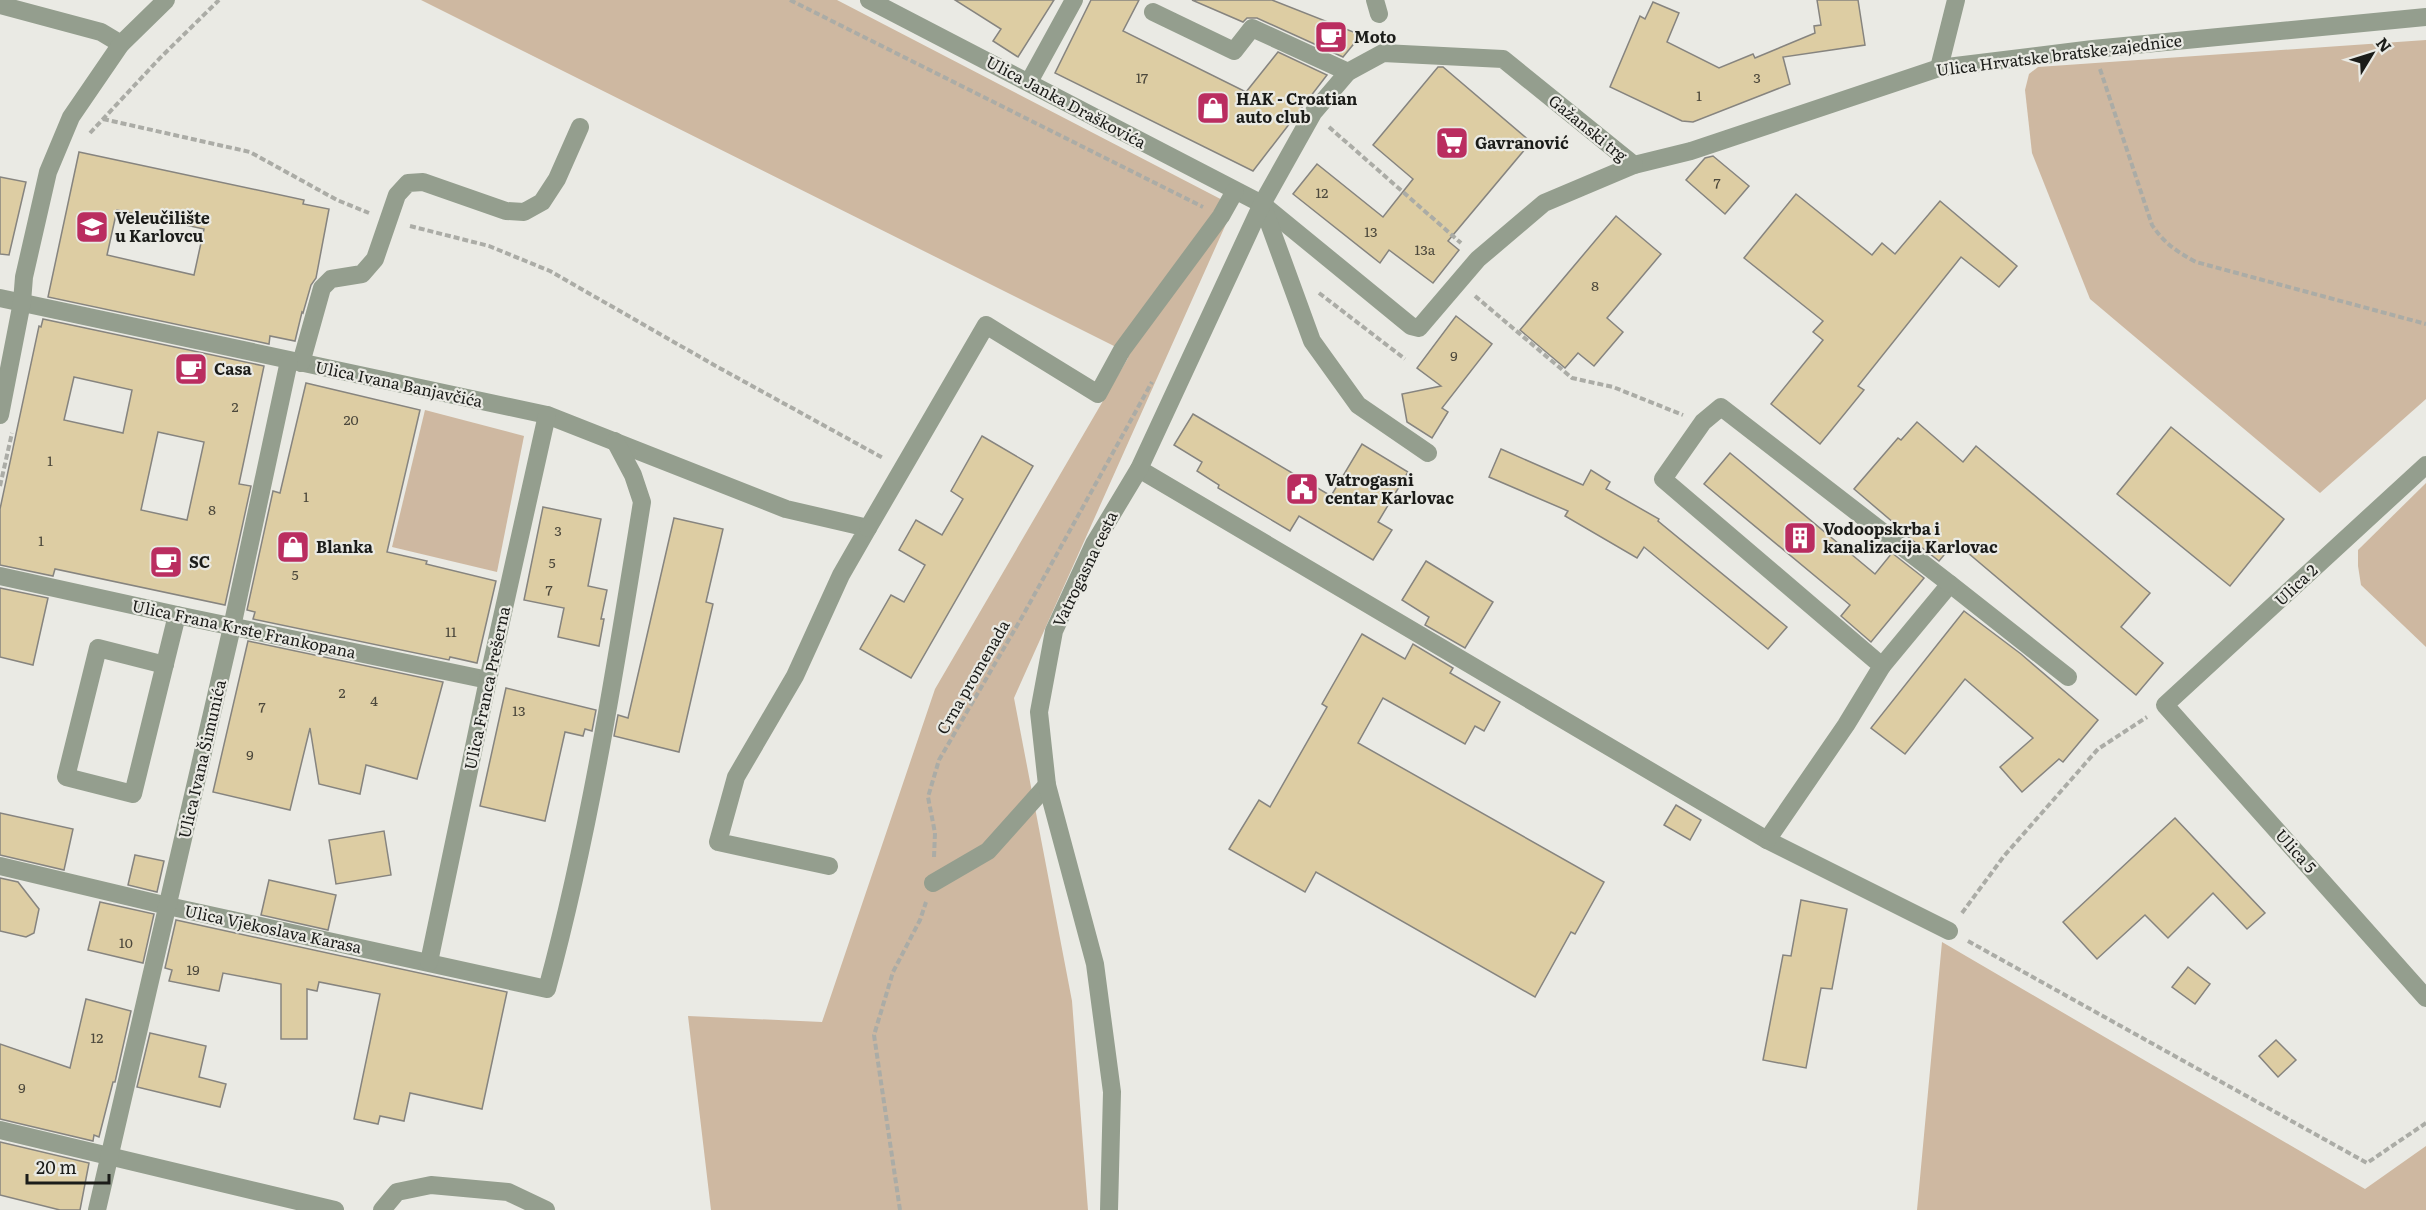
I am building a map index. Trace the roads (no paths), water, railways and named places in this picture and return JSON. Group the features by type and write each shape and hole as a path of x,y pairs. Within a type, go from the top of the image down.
{"street":[{"path":"0,414 22,302 24,277 48,172 71,117 121,44 166,0"},
{"name":"Ulica Janka Draškovića","path":"869,0 1262,204"},
{"path":"1029,82 1074,0"},
{"path":"1939,68 1956,0"},
{"path":"0,4 101,32 121,44"},
{"path":"1153,12 1234,51 1252,28 1348,72"},
{"name":"Ulica Hrvatske bratske zajednice","path":"1634,165 1691,151 1939,68 2093,49 2426,16"},
{"name":"Gažanski trg","path":"1383,53 1503,59 1634,165 1544,203 1478,258 1423,325 1419,328 1411,326 1262,204 1313,113 1348,72 1383,53"},
{"name":"Ulica Ivana Šimunića","path":"97,1210 295,362 322,288 332,279 362,274 375,259 397,195 408,183 423,182 506,211 524,212 542,202 557,179 580,127"},
{"path":"829,866 718,842 736,777 795,676 841,575 986,325 1098,394 1122,350 1221,216 1235,191"},
{"path":"1262,204 1312,341 1358,405 1428,453"},
{"name":"Vatrogasna cesta","path":"1109,1210 1112,1092 1095,964 1047,785 1039,712 1054,631 1094,544 1138,468 1262,204"},
{"name":"Ulica Ivana Banjavčića","path":"0,298 547,415 786,509 868,528"},
{"path":"1882,666 1663,479 1703,422 1721,407 2068,677"},
{"name":"Ulica Franca Prešerna","path":"429,962 547,415"},
{"name":"Ulica Vjekoslava Karasa","path":"0,866 168,906 547,989 565,923 589,806 642,502 633,475 615,441"},
{"name":"Ulica 2","path":"2165,705 2426,465"},
{"path":"1138,468 1767,840 1949,931"},
{"name":"Ulica Frana Krste Frankopana","path":"0,576 488,680"},
{"path":"1767,840 1846,726 1882,666 1950,584"},
{"path":"165,665 98,648 66,777 133,794 165,665 177,615"},
{"name":"Ulica 5","path":"2165,705 2423,986"},
{"path":"933,883 988,851 1047,785"},
{"path":"0,1130 335,1210"},
{"path":"382,1210 397,1192 431,1185 508,1192 546,1210"}],"place":[{"name":"Moto","path":"1331,37"},
{"name":"HAK - Croatian auto club","path":"1213,108"},
{"name":"Gavranović","path":"1452,143"},
{"name":"Veleučilište u Karlovcu","path":"92,227"},
{"name":"Casa","path":"191,369"},
{"name":"Vatrogasni centar Karlovac","path":"1302,489"},
{"name":"Vodoopskrba i kanalizacija Karlovac","path":"1800,538"},
{"name":"Blanka","path":"293,547"},
{"name":"SC","path":"166,562"}]}
